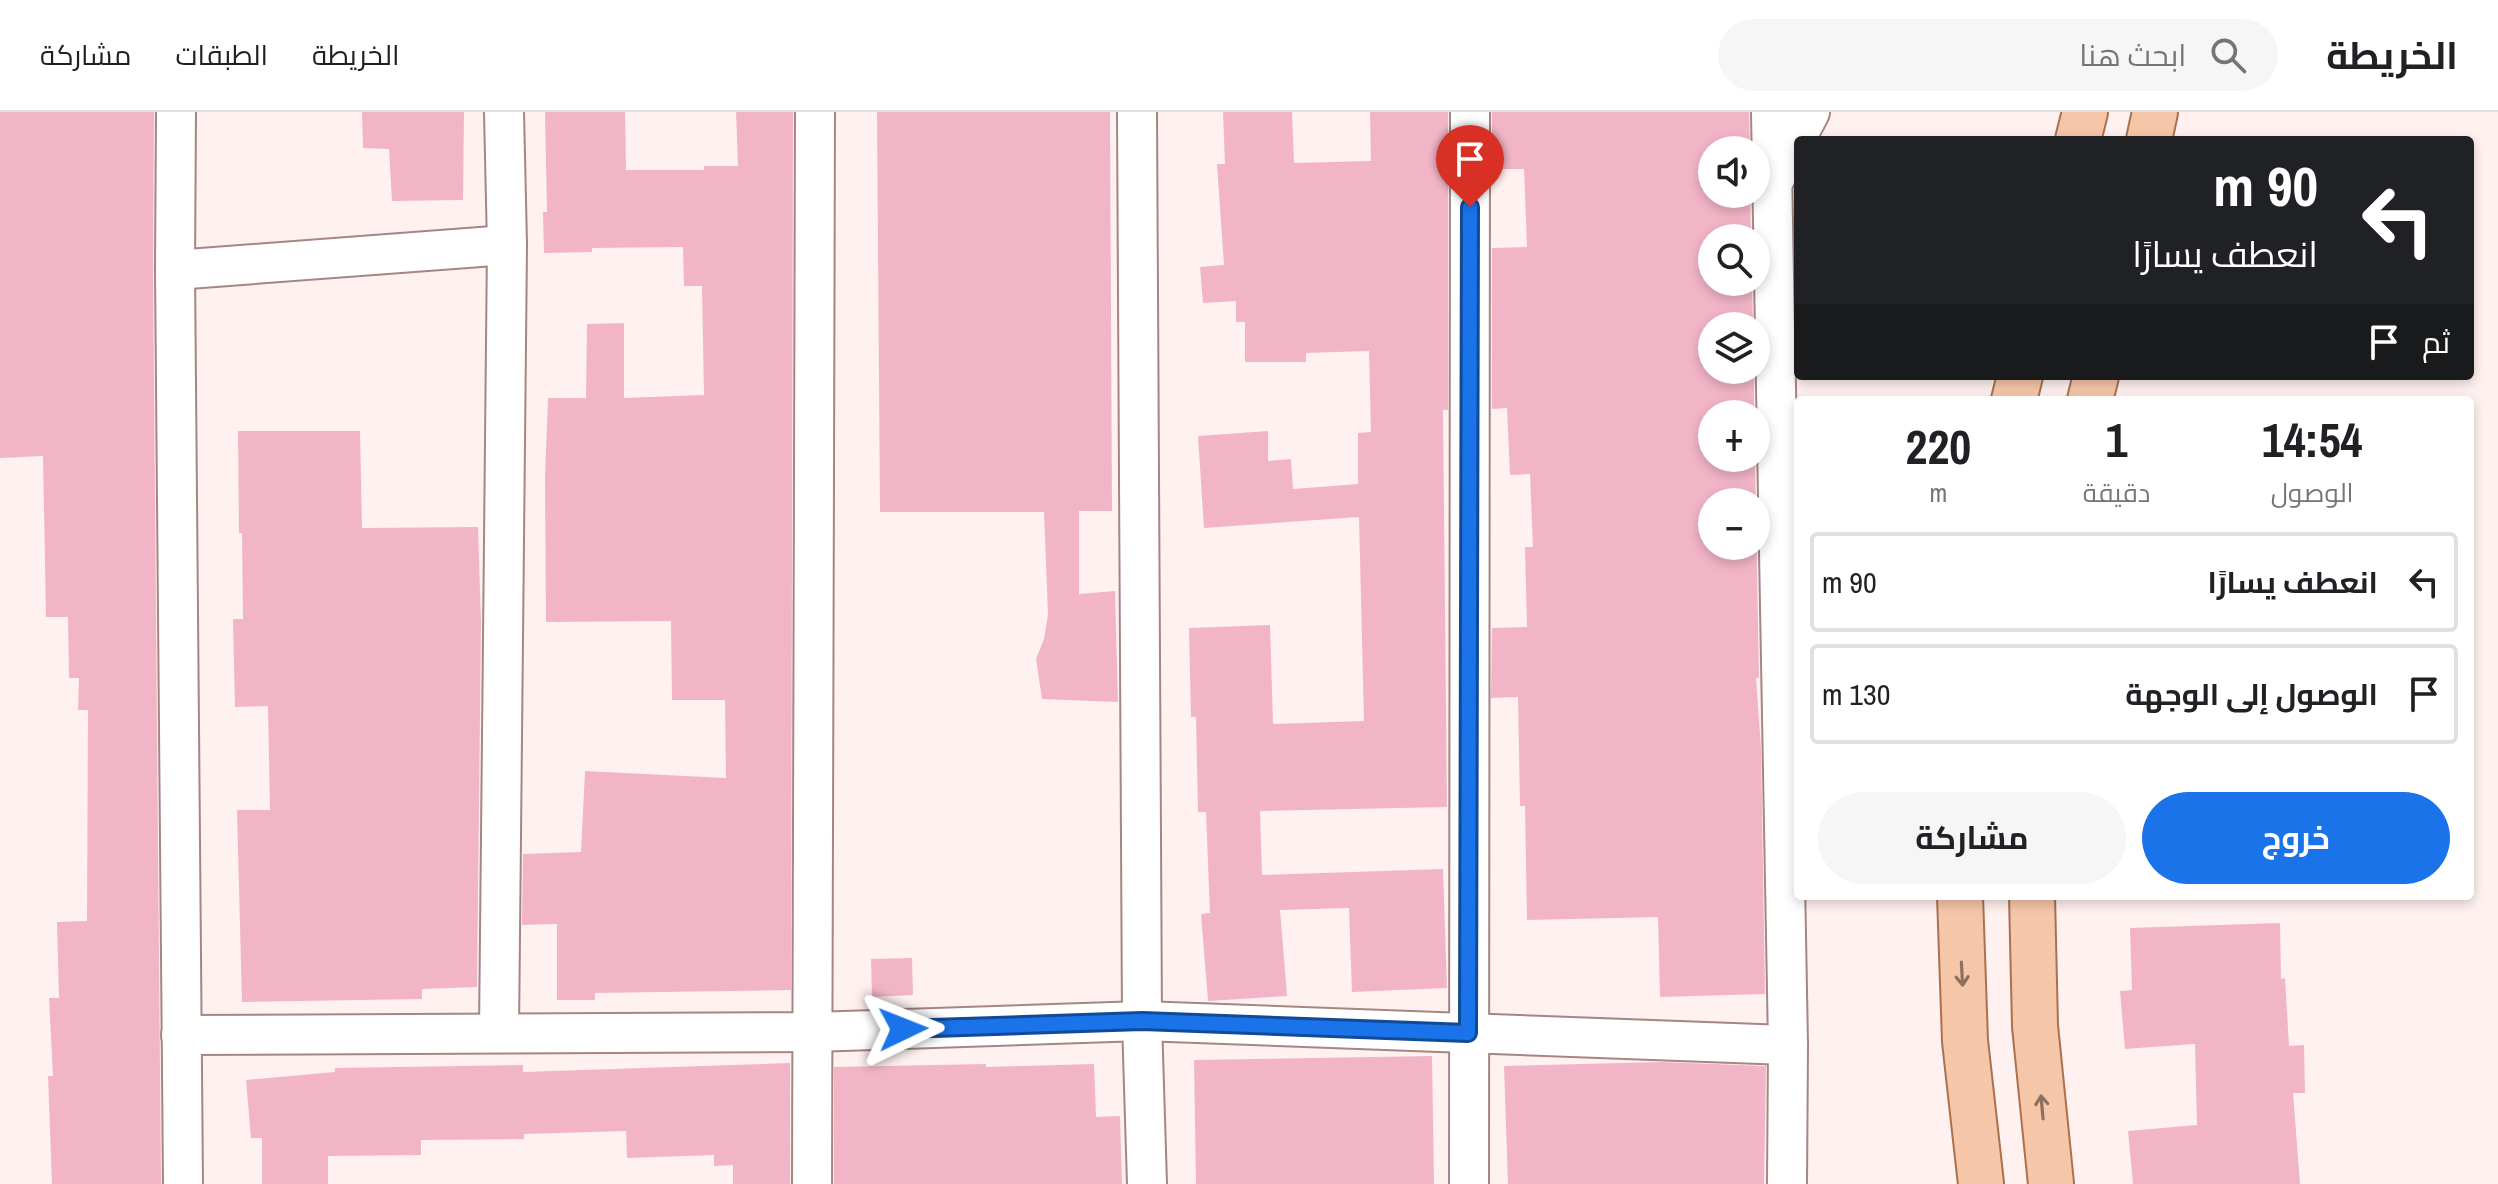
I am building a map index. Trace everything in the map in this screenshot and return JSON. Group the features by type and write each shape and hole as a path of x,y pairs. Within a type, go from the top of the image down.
{"main road":[{"path":"2079,136 2085,112"},
{"path":"2150,136 2155,112"},
{"path":"1960,900 1965,1041 1981,1184"},
{"path":"2032,900 2035,1026 2051,1184"}],"street":[{"path":"176,112 183,1184"},
{"path":"499,1033 507,245 504,112"},
{"path":"812,1184 815,112"},
{"path":"1137,112 1142,1021 1147,1184"},
{"path":"1469,1184 1470,112"},
{"path":"1771,112 1788,1045 1787,1184"},
{"path":"1797,136 1810,112"},
{"path":"1772,182 1794,141"},
{"path":"175,270 507,245"},
{"path":"181,1035 813,1032 1142,1021 1788,1045"}],"building":[{"path":"0,112 154,112 161,1184 52,1184 48,1076 53,1076 49,998 59,998 57,922 87,921 88,710 78,710 79,678 69,678 68,617 46,617 43,456 0,458"},
{"path":"362,112 464,112 463,200 392,201 389,149 363,148"},
{"path":"545,112 625,112 626,170 704,170 704,166 738,166 736,112 793,112 791,990 595,993 595,1000 557,1000 557,924 522,925 523,854 581,852 585,771 726,778 725,700 672,700 671,621 546,622 548,398 586,398 587,324 624,323 624,398 704,395 702,286 684,286 683,247 592,248 592,252 544,253 543,212 547,212"},
{"path":"877,112 1110,112 1112,511 1079,511 1079,594 1115,591 1118,702 1042,699 1036,659 1044,639 1048,615 1044,512 880,512"},
{"path":"1223,112 1292,112 1294,163 1371,161 1370,112 1448,112 1448,410 1443,410 1447,807 1260,811 1262,875 1443,869 1447,988 1352,992 1349,908 1280,910 1287,996 1208,1001 1201,914 1210,913 1206,812 1198,812 1196,717 1191,717 1189,628 1270,625 1273,724 1364,721 1359,517 1204,528 1198,436 1268,431 1268,461 1291,459 1293,489 1358,484 1358,433 1371,432 1369,351 1306,353 1306,362 1245,362 1245,322 1236,322 1236,301 1203,303 1200,267 1224,265 1217,164 1225,164"},
{"path":"1492,112 1749,112 1750,136 1698,136 1698,208 1750,208 1751,224 1698,224 1698,296 1752,296 1753,312 1698,312 1698,384 1754,384 1754,400 1698,400 1698,472 1755,472 1756,488 1698,488 1698,560 1757,560 1759,678 1756,678 1761,748 1765,994 1660,997 1658,917 1527,920 1525,806 1520,806 1518,697 1491,698 1492,628 1527,627 1525,547 1533,547 1530,474 1510,475 1507,408 1492,409 1492,248 1527,247 1524,169 1492,169"},
{"path":"238,431 360,431 362,528 478,527 481,622 477,987 422,989 422,999 242,1002 237,810 270,810 268,706 235,707 233,619 243,619"},
{"path":"2280,923 2281,979 2285,978 2289,1046 2304,1045 2305,1093 2293,1093 2300,1184 2133,1184 2128,1131 2197,1125 2195,1044 2125,1049 2120,991 2132,990 2130,928"},
{"path":"912,958 913,995 872,997 871,959"},
{"path":"1432,1056 1434,1184 1196,1184 1194,1060"},
{"path":"1662,1062 1766,1066 1764,1184 1508,1184 1504,1066"},
{"path":"790,1063 790,1184 733,1184 733,1165 714,1166 714,1155 627,1158 626,1131 524,1134 524,1139 421,1140 421,1155 328,1156 328,1184 262,1184 262,1138 251,1138 246,1080 335,1072 335,1068 523,1065 523,1072"},
{"path":"986,1064 986,1067 1094,1064 1096,1117 1120,1116 1122,1184 834,1184 834,1067"}],"route":[{"path":"903,1029 1142,1021 1468,1033 1470,207"}]}
